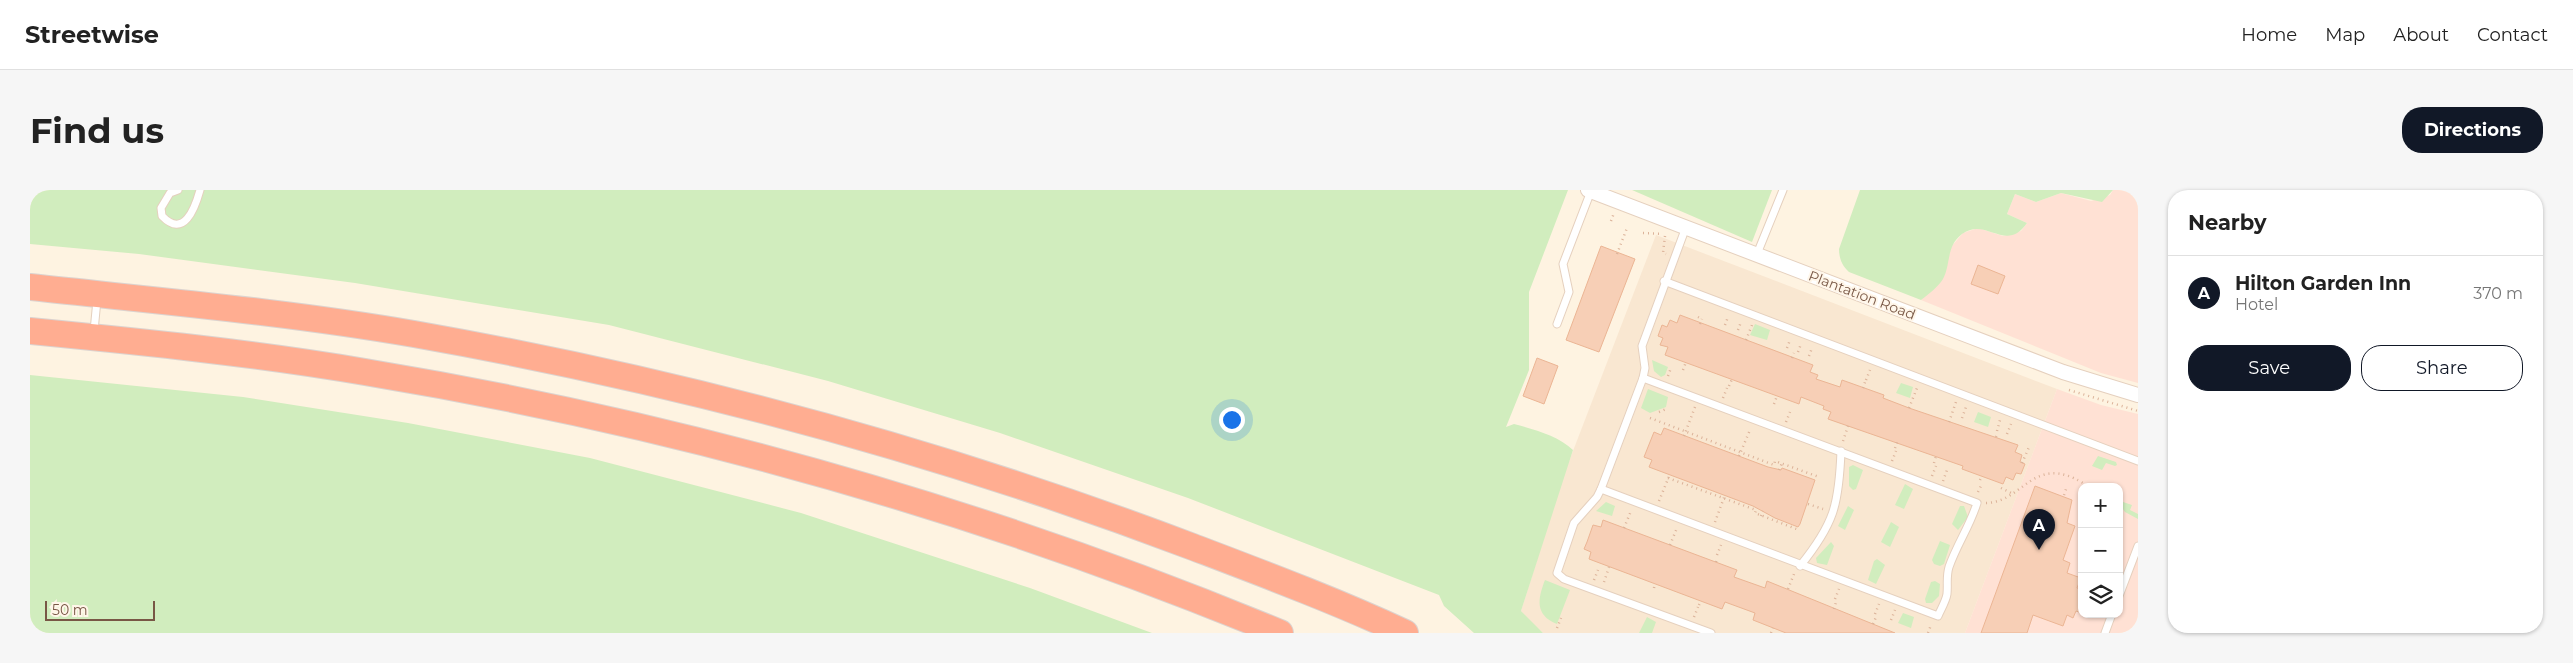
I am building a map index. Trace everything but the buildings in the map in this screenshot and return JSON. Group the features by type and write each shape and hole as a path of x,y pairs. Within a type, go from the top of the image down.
{"highway":[{"path":"30,287 262,312 411,334 557,362 764,410 908,450 1076,504 1229,560 1405,633"},
{"path":"30,331 251,355 427,383 546,406 726,448 893,494 996,527 1167,588 1280,633"}],"street":[{"name":"Plantation Road","path":"1589,191 2063,372 2138,396"}],"lane":[{"path":"178,190 170,193 160,208 162,216 173,224 181,224 189,217 195,208 200,190"},
{"path":"1757,254 1783,190"},
{"path":"1557,324 1569,292 1563,264 1589,191"},
{"path":"1686,228 1664,281 1642,346 1645,368 1644,378 1601,489 1597,497 1574,522 1557,569 1558,576 1711,633"},
{"path":"1664,281 2138,461"},
{"path":"93,337 98,294"},
{"path":"1601,489 1797,568 1938,616 1947,594 1946,577 1948,569 1978,503 1841,448 1644,378"},
{"path":"1797,568 1826,531 1834,513 1839,493 1841,448"},
{"path":"2123,585 2138,546"},
{"path":"2105,633 2111,618"}],"path":[{"path":"1617,254 1627,228"},
{"path":"1643,234 1664,236 1663,253"},
{"path":"1700,318 1700,324"},
{"path":"1746,340 1749,334"},
{"path":"1792,358 1794,353"},
{"path":"1677,367 1682,369 1686,362"},
{"path":"1729,386 1732,379"},
{"path":"1863,388 1865,382"},
{"path":"1774,404 1778,396"},
{"path":"1909,408 1913,400"},
{"path":"1659,412 1666,409"},
{"path":"1949,422 1952,414"},
{"path":"1684,436 1691,417"},
{"path":"1650,418 1774,465 1776,461 1819,477"},
{"path":"1841,448 1848,426"},
{"path":"1996,437 1998,433"},
{"path":"1739,456 1746,438"},
{"path":"1895,448 1898,442"},
{"path":"2022,463 2030,445"},
{"path":"1934,463 1936,456"},
{"path":"1780,470 1782,463"},
{"path":"1997,503 2027,482 2048,473 2062,474 2083,483"},
{"path":"1662,493 1669,476 1725,497 1756,510 1755,513 1761,516 1799,530"},
{"path":"1980,480 1982,476"},
{"path":"2064,495 2067,486"},
{"path":"2001,488 2012,493"},
{"path":"1718,514 1725,497"},
{"path":"1808,504 1815,506"},
{"path":"1761,516 1763,511"},
{"path":"1624,528 1626,522"},
{"path":"1670,545 1672,539"},
{"path":"1716,562 1717,558"},
{"path":"1607,573 1609,567"},
{"path":"1788,589 1797,568"},
{"path":"1654,588 1655,584"},
{"path":"1700,605 1701,601"},
{"path":"1834,609 1836,602"},
{"path":"1873,624 1876,617"},
{"path":"1557,628 1561,618"},
{"path":"1928,633 1932,622"},
{"path":"1771,633 1773,628"}],"shaded area":[{"path":"2113,190 2138,190 2138,383 2101,373 1921,300 1943,278 1951,247 1963,233 1978,228 2003,236 2021,231 2027,223 2007,214 2015,194 2036,202 2061,193 2091,201 2110,195"},
{"path":"1656,235 2057,389 1965,633 1543,633 1527,619 1521,611 1563,477"},
{"path":"2057,389 2101,405 2138,414 2138,633 1965,633"}],"green space":[{"path":"30,190 1568,190 1529,292 1529,370 1506,427 1514,424 1537,431 1561,441 1573,450 1521,611 1543,633 1474,633 1444,606 1439,595 1188,498 1000,433 828,381 609,325 355,283 139,254 30,244"},
{"path":"1632,190 1772,190 1752,242"},
{"path":"1860,190 2113,190 2102,202 2061,193 2036,202 2015,194 2007,214 2027,223 2019,232 2011,235 1979,229 1962,234 1953,244 1943,279 1936,288 1921,300 1849,272 1840,259 1839,249"},
{"path":"1755,324 1770,330 1767,340 1750,335"},
{"path":"1652,360 1668,367 1665,375 1661,377 1654,371"},
{"path":"30,375 243,397 408,423 590,458 801,513 1030,588 1152,633 30,633"},
{"path":"1901,383 1913,387 1910,398 1896,393"},
{"path":"1648,389 1668,397 1666,407 1650,413 1641,408"},
{"path":"1978,412 1991,417 1988,427 1974,422"},
{"path":"2098,456 2116,462 2117,465 2106,463 2102,470 2092,466"},
{"path":"1853,465 1863,470 1856,489 1853,490 1849,486 1849,467"},
{"path":"1905,484 1913,489 1904,509 1895,505"},
{"path":"1606,502 1615,506 1612,516 1596,511"},
{"path":"2123,502 2132,505 2130,510 2138,514 2138,519 2125,512"},
{"path":"1848,506 1854,510 1845,530 1838,526"},
{"path":"1960,506 1964,506 1968,517 1958,530 1952,524"},
{"path":"1891,522 1899,527 1890,547 1881,542"},
{"path":"1940,541 1950,545 1944,564 1940,566 1934,564 1932,560"},
{"path":"1831,542 1834,546 1827,565 1817,563 1816,558"},
{"path":"1877,559 1885,565 1876,584 1868,580 1874,561"},
{"path":"1545,580 1570,590 1557,624 1544,616 1541,611 1540,599"},
{"path":"1935,581 1940,584 1939,596 1932,603 1926,603 1925,599 1931,582"},
{"path":"1903,613 1914,617 1911,628 1898,623"},
{"path":"1647,617 1656,622 1652,633 1639,633"}],"place":[{"name":"Hilton Garden Inn","path":"2039,550"}]}
